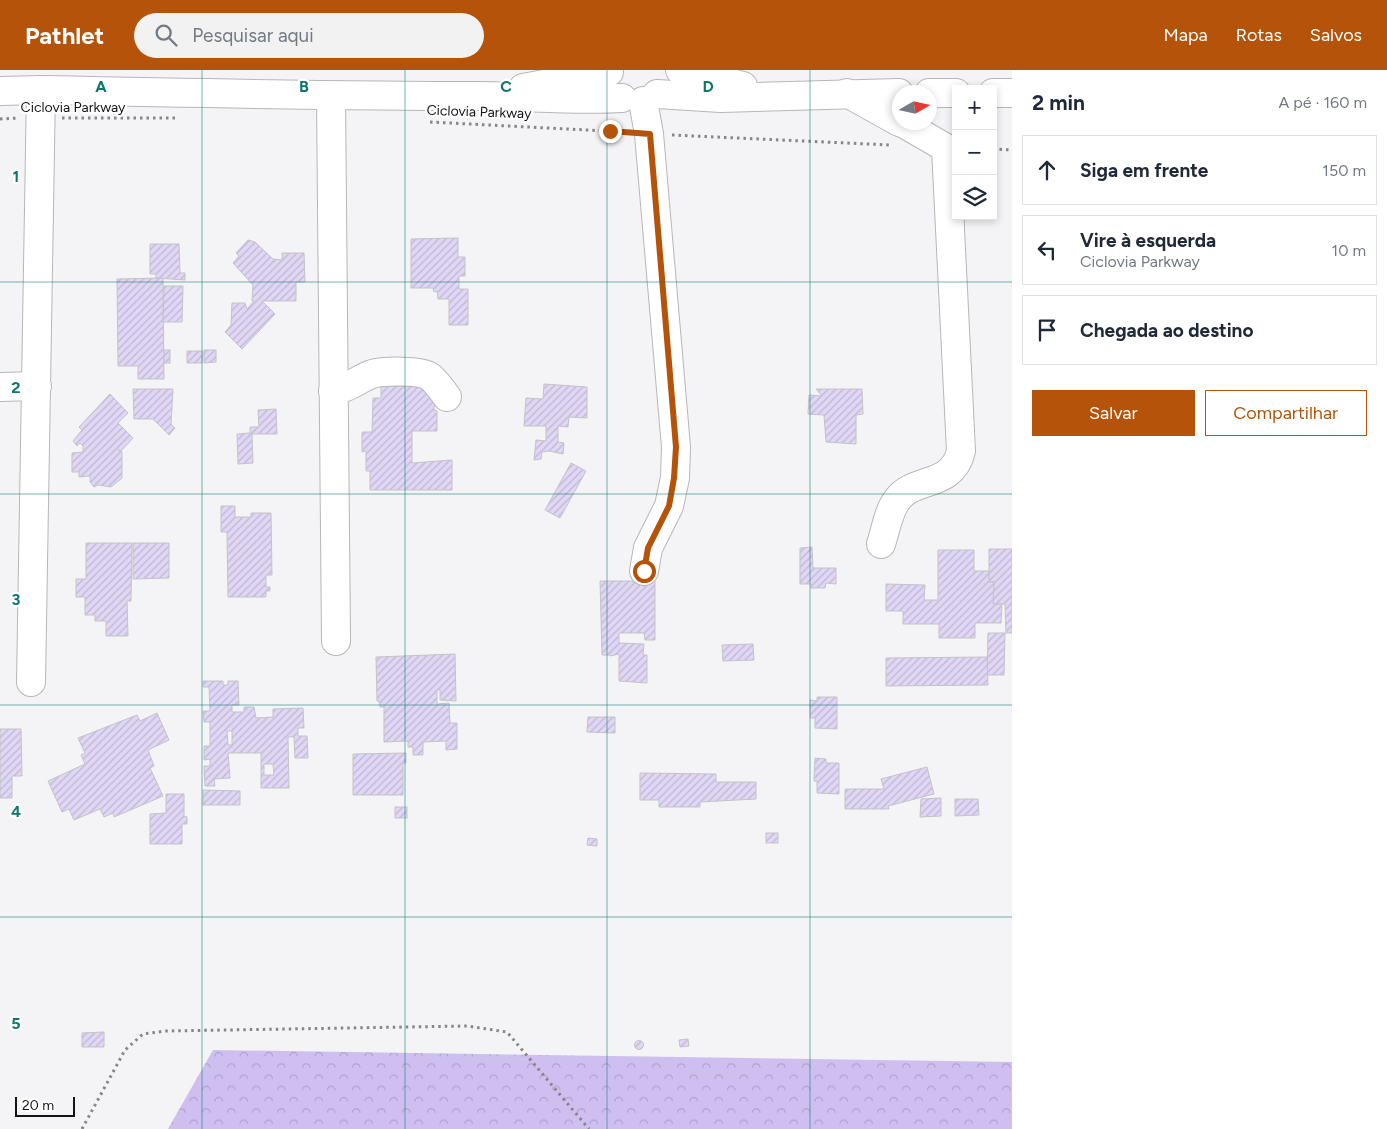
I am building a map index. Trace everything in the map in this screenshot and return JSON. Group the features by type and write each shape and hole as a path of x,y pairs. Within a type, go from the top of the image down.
{"street":[{"path":"680,70 773,95"},
{"path":"495,96 547,83 609,71 608,83 613,93 646,91 720,98 892,93"},
{"path":"0,91 41,90 331,96 495,96 566,100 646,91"},
{"path":"31,682 41,90"},
{"path":"644,571 648,548 669,506 674,478 676,447 646,91"},
{"path":"847,93 892,125"},
{"path":"937,93 952,93"},
{"path":"997,93 1012,93"},
{"path":"331,96 336,641"},
{"path":"881,544 897,499 906,491 947,473 958,465 961,451 946,148 899,130"},
{"path":"333,391 349,388 370,375 380,372 424,373 430,377 447,397"},
{"path":"0,387 37,386"}],"path":[{"name":"Ciclovia Parkway","path":"0,119 185,118"},
{"name":"Ciclovia Parkway","path":"426,121 512,124 650,134 899,130"},
{"path":"997,149 1012,150"},
{"path":"82,1129 125,1050 144,1034 166,1031 467,1026 507,1032 589,1129"}],"green space":[{"path":"213,1050 1012,1062 1012,1129 168,1129"}],"building":[{"path":"458,238 458,257 465,257 465,276 459,276 459,289 468,289 468,325 449,325 449,299 438,299 437,291 434,292 433,288 411,288 411,239"},
{"path":"248,240 255,242 273,259 282,260 282,253 304,253 305,282 296,282 296,301 262,301 275,314 242,349 225,332 231,325 232,303 245,303 247,309 254,301 252,301 253,285 233,263 239,256 236,253"},
{"path":"150,244 179,244 180,273 185,273 185,280 156,278 156,274 150,274"},
{"path":"163,278 164,379 138,379 138,366 118,366 117,279"},
{"path":"164,286 183,286 182,322 163,322"},
{"path":"164,350 170,350 170,363 164,363"},
{"path":"204,350 216,350 216,362 204,363"},
{"path":"187,351 203,351 202,363 187,363"},
{"path":"437,382 434,410 437,411 437,431 412,431 412,463 452,460 452,490 370,490 370,471 366,471 366,451 362,452 362,432 372,432 373,398 381,398 381,383"},
{"path":"544,384 587,387 587,418 569,417 568,427 558,426 558,442 564,443 563,454 549,451 542,452 541,459 534,460 536,440 546,441 546,426 524,426 526,398 543,399"},
{"path":"133,389 173,389 171,424 175,428 169,435 153,419 134,419"},
{"path":"816,389 862,389 863,414 856,415 856,444 826,442 824,415 808,414 809,395 822,396"},
{"path":"110,394 128,413 118,423 133,438 121,451 118,450 122,452 122,478 111,487 98,485 94,487 90,482 90,476 79,477 79,472 72,472 72,453 83,452 83,446 80,443 77,446 73,441 82,430 79,427"},
{"path":"276,409 277,434 252,434 253,463 238,464 237,434 250,433 250,427 259,427 258,410"},
{"path":"571,463 586,471 560,518 545,510"},
{"path":"221,506 235,506 235,517 251,517 251,513 271,513 272,575 266,575 266,587 270,587 270,591 266,591 266,597 228,597 227,532 221,532"},
{"path":"86,543 132,543 131,601 127,601 128,636 106,636 106,621 95,621 95,615 85,615 85,597 76,597 76,579 86,579"},
{"path":"133,543 169,543 169,578 133,579"},
{"path":"812,547 813,568 836,568 836,584 826,583 825,588 811,588 811,584 800,584 800,548"},
{"path":"989,549 1012,549 1012,633 1006,633 1005,604 993,604 994,582 989,582"},
{"path":"938,550 974,550 974,571 989,571 989,582 994,582 993,604 1002,604 1001,623 975,623 975,638 939,638 939,624 903,624 903,611 886,611 886,584 925,585 924,600 938,600"},
{"path":"600,581 655,581 655,640 645,640 644,633 619,633 619,643 644,644 643,655 647,655 647,683 619,681 619,654 602,655"},
{"path":"988,633 1005,633 1004,675 987,675"},
{"path":"753,644 754,660 723,661 722,645"},
{"path":"455,654 456,701 440,700 440,690 437,690 437,704 449,703 450,723 457,723 457,749 446,750 446,741 423,742 423,755 413,755 413,747 408,747 408,741 384,742 384,707 380,707 379,701 377,701 376,657"},
{"path":"987,657 988,685 886,686 886,658"},
{"path":"203,681 223,681 223,685 228,685 228,681 238,681 239,705 232,705 232,712 244,712 244,707 254,707 256,718 273,717 273,709 303,708 304,728 298,728 298,736 307,736 308,758 295,758 294,737 288,737 289,788 261,788 261,753 228,753 230,778 214,779 215,786 205,786 204,766 210,766 210,759 204,760 204,746 210,746 210,722 204,722 203,711 210,711 209,687 203,687","holes":["227,731 232,731 232,745 228,745","264,764 273,764 274,775 264,775"]},
{"path":"817,697 837,697 837,729 815,728 815,718 810,718 810,700 817,701"},
{"path":"157,713 169,740 148,750 154,766 150,768 163,796 114,817 113,813 104,817 100,809 74,820 69,809 62,812 48,781 85,764 81,755 85,753 78,738 137,715 140,721"},
{"path":"588,717 615,717 615,733 587,732"},
{"path":"0,729 21,729 22,776 12,776 12,798 0,798"},
{"path":"406,753 406,763 403,763 403,795 353,795 353,754"},
{"path":"815,758 826,759 826,763 839,763 839,794 817,793 817,781 814,781"},
{"path":"927,767 934,794 888,806 889,809 845,809 845,789 884,789 881,779"},
{"path":"640,773 716,774 716,782 756,782 756,799 700,802 700,807 659,807 659,800 640,800"},
{"path":"203,790 240,791 240,805 203,805"},
{"path":"166,794 184,794 184,816 187,817 187,824 182,824 182,844 150,844 150,814 166,813"},
{"path":"941,798 941,816 920,817 921,799"},
{"path":"955,799 978,799 979,815 955,816"},
{"path":"395,807 407,807 407,818 395,818"},
{"path":"766,833 778,833 778,843 766,843"},
{"path":"588,838 597,839 597,846 587,845"},
{"path":"104,1032 104,1047 82,1047 82,1033"},
{"path":"688,1039 689,1046 680,1047 679,1040"},
{"path":"639,1040 644,1045 639,1050 634,1045"}],"route":[{"path":"610,131 650,134 676,447 674,478 669,506 648,548 644,571"}]}
